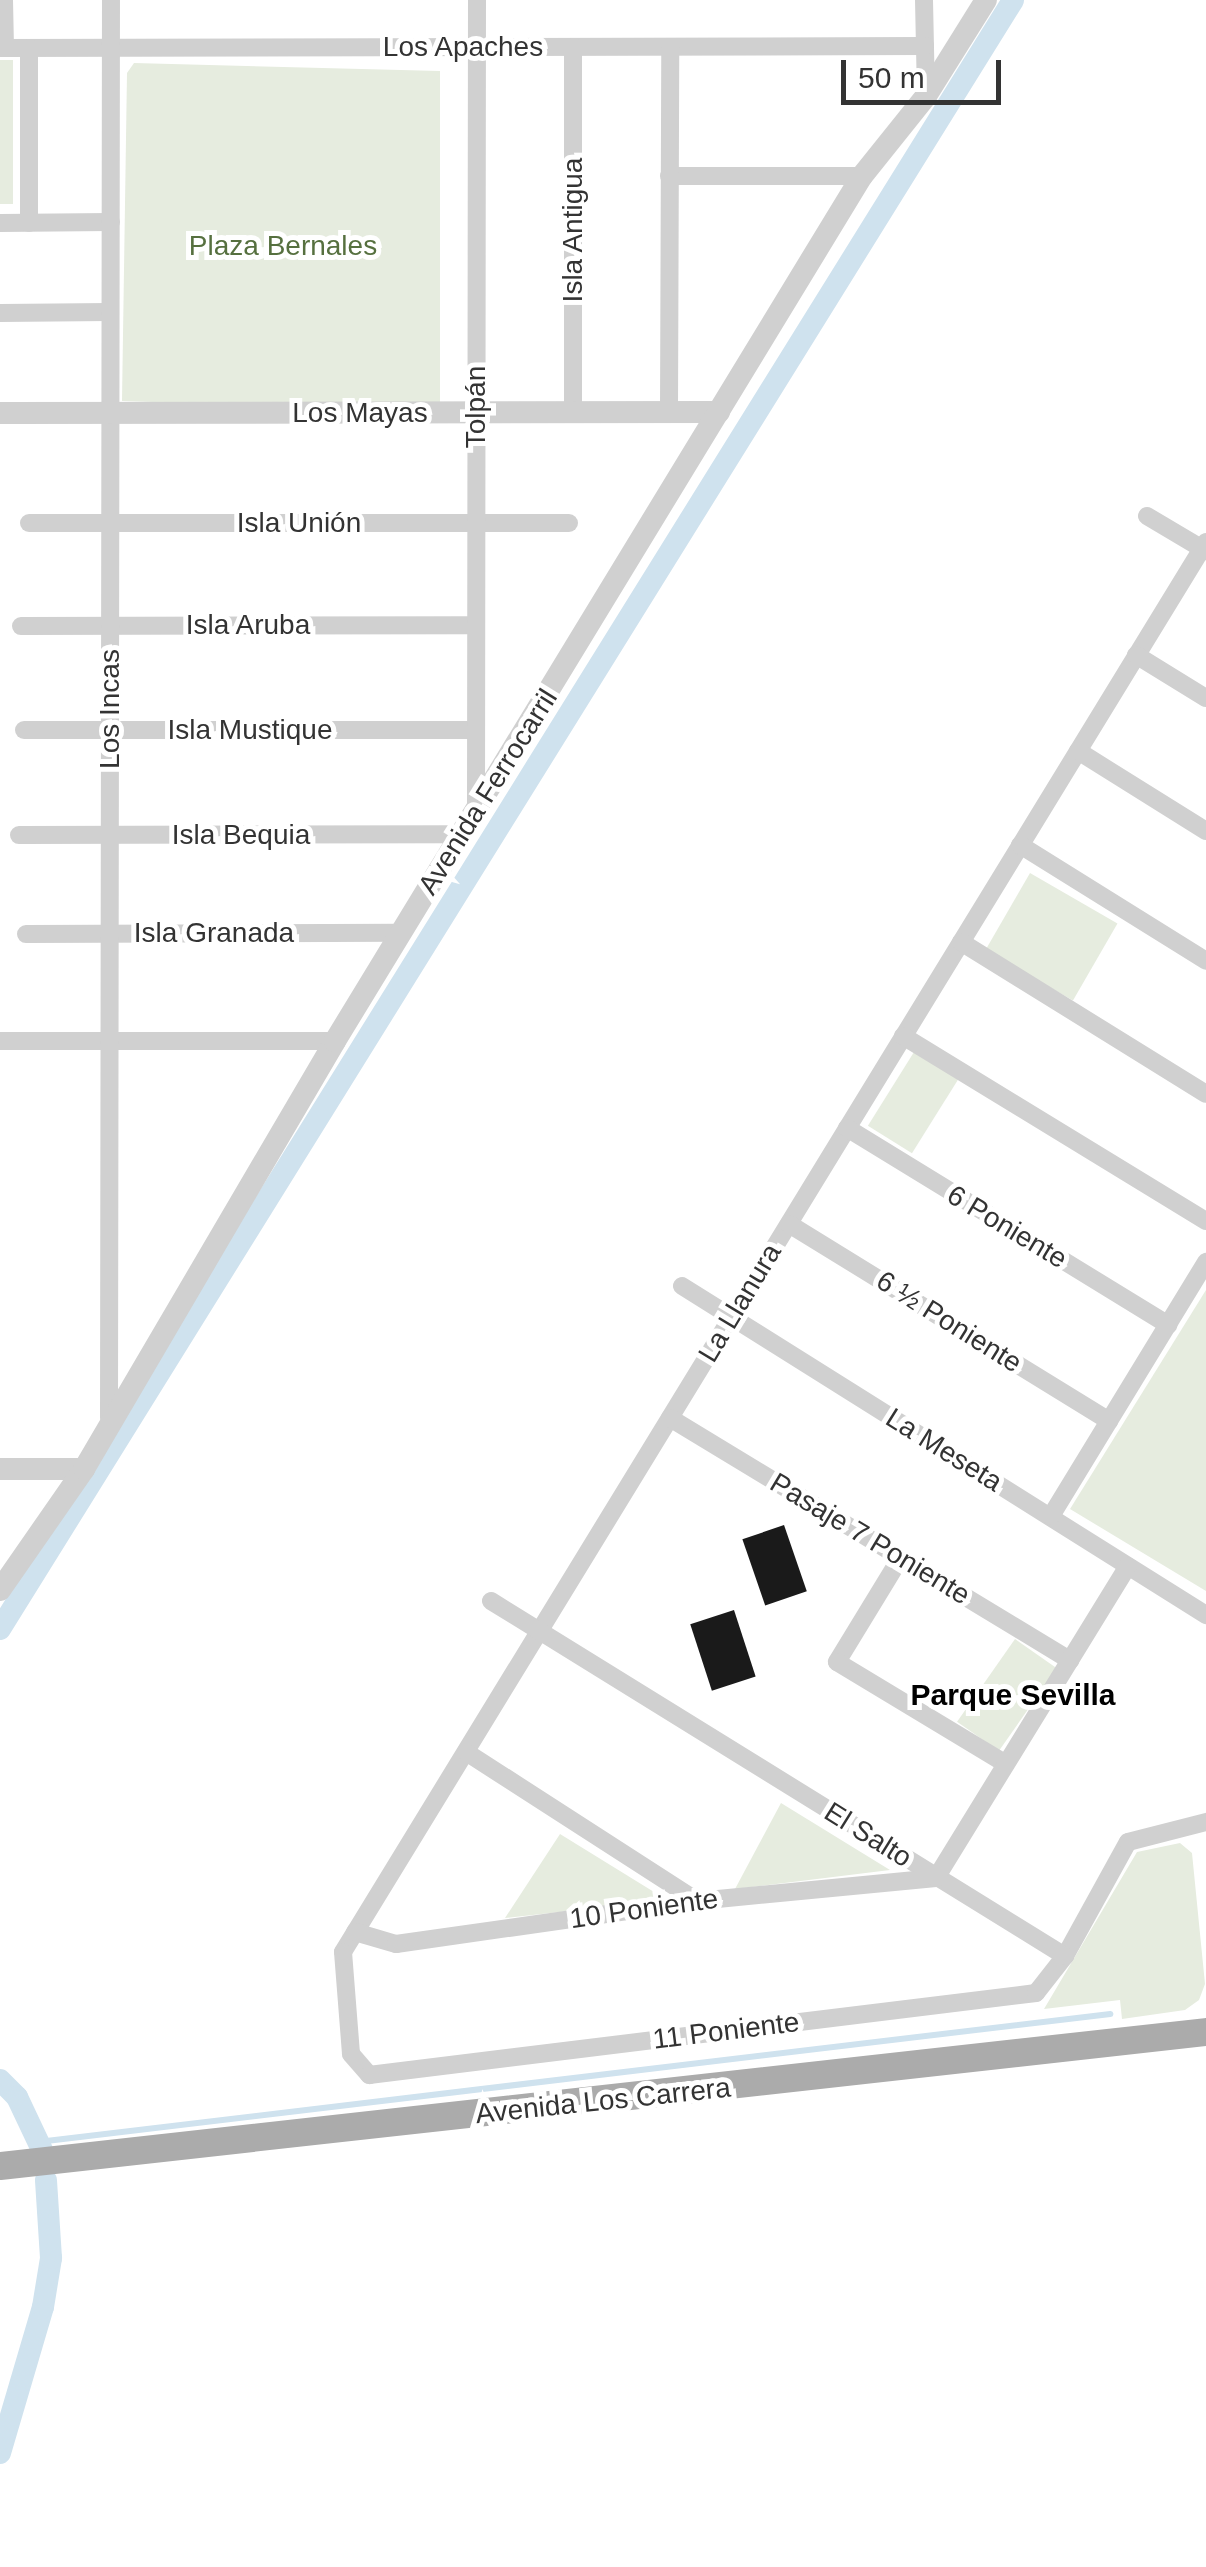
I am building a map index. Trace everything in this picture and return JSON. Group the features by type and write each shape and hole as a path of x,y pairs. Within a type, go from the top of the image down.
{"main road":[{"name":"Avenida Los Carrera","path":"0,2166 1200,2027"}],"street":[{"path":"2,48 4,0"},
{"name":"Los Incas","path":"109,1418 111,0"},
{"name":"Tolpán","path":"476,814 477,0"},
{"path":"924,0 926,96"},
{"name":"Avenida Ferrocarril","path":"4,1578 84,1469 109,1418 335,1040 862,176 926,96 986,0"},
{"name":"Los Apaches","path":"2,48 925,46"},
{"name":"Isla Antigua","path":"573,47 573,412"},
{"path":"669,412 670,47"},
{"path":"28,223 29,48"},
{"path":"670,176 862,176"},
{"path":"0,223 111,222"},
{"path":"0,312 110,312"},
{"name":"Los Mayas","path":"0,414 719,412"},
{"path":"1147,516 1205,547"},
{"name":"Isla Unión","path":"29,524 569,522"},
{"name":"La Llanura","path":"369,2075 351,2054 343,1952 1205,547"},
{"name":"Isla Aruba","path":"20,626 476,625"},
{"path":"1136,655 1206,698"},
{"name":"Isla Mustique","path":"24,730 476,730"},
{"path":"1078,751 1206,830"},
{"name":"Isla Bequia","path":"19,835 462,834"},
{"path":"1020,846 1206,961"},
{"name":"Isla Granada","path":"26,934 402,933"},
{"path":"961,942 1206,1094"},
{"path":"903,1036 1206,1221"},
{"path":"0,1041 335,1040"},
{"name":"6 Poniente","path":"847,1128 1168,1325"},
{"name":"6 ½ Poniente","path":"788,1224 1110,1421"},
{"path":"1051,1516 1206,1262"},
{"name":"La Meseta","path":"682,1286 1206,1614"},
{"name":"Pasaje 7 Poniente","path":"670,1418 1070,1660"},
{"path":"0,1469 84,1469"},
{"path":"901,1557 838,1662 1006,1764"},
{"path":"936,1878 1128,1566"},
{"name":"El Salto","path":"491,1601 1065,1956"},
{"path":"466,1752 697,1901"},
{"path":"1065,1956 1128,1842 1206,1822"},
{"name":"10 Poniente","path":"356,1932 396,1944 697,1901 936,1878"},
{"name":"11 Poniente","path":"369,2075 1036,1994 1065,1956"}],"green space":[{"path":"0,60 13,60 13,204 0,204"},
{"name":"Plaza Bernales","path":"134,63 440,71 440,411 122,401 127,73"},
{"path":"1030,873 1117,924 1073,1001 986,950"},
{"path":"914,1052 958,1080 912,1153 868,1126"},
{"path":"1206,1290 1206,1591 1070,1509"},
{"path":"1015,1639 1057,1668 999,1751 957,1722"},
{"path":"781,1803 890,1870 735,1889"},
{"path":"560,1834 667,1900 505,1918"},
{"path":"1180,1843 1192,1853 1205,1984 1199,2000 1185,2010 1122,2019 1120,2000 1044,2009 1137,1852"}],"building":[{"path":"784,1525 807,1591 765,1606 742,1539"},
{"path":"734,1610 756,1677 712,1691 690,1624"}],"waterway":[{"path":"0,1629 1013,0"},
{"path":"38,2142 1110,2014"},
{"path":"0,2080 17,2097 43,2152"},
{"path":"0,2453 43,2307 51,2258 46,2180"}],"district":[{"name":"Parque Sevilla","path":"1013,1695"}]}
